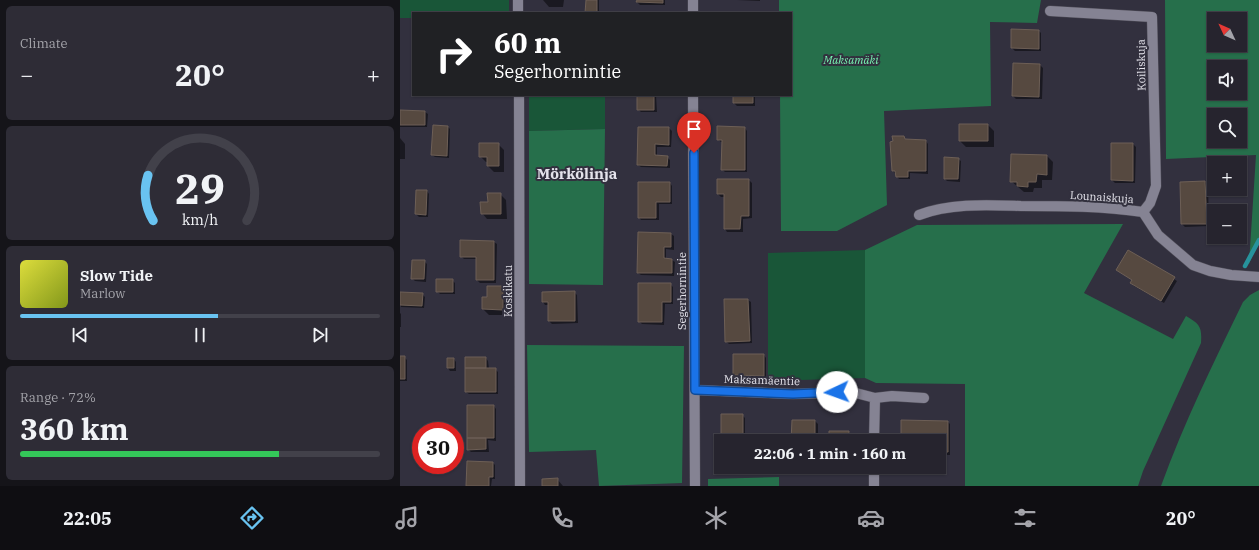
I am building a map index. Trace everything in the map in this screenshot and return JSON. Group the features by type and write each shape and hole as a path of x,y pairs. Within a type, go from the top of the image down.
{"street":[{"path":"518,0 518,12"},
{"path":"693,0 693,12"},
{"name":"Koiliskuja","path":"1050,11 1152,17 1156,186 1150,203 1143,212"},
{"name":"Koskikatu","path":"519,96 520,486"},
{"name":"Segerhornintie","path":"694,96 695,486"},
{"name":"Lounaiskuja","path":"919,215 935,209 971,205 1085,206 1118,208 1143,212 1158,235 1193,265 1210,271 1230,275 1259,277"},
{"name":"Maksamäentie","path":"695,390 793,394 852,392 875,398 892,396 924,398"},
{"path":"874,434 875,398"},
{"path":"874,474 874,486"}],"green space":[{"path":"400,0 509,0 509,12 412,12 412,18 400,18"},
{"name":"Maksamäki","path":"779,0 1041,0 1037,23 990,22 991,106 884,111 887,205 837,231 781,231 780,96 792,96 792,12 779,12"},
{"path":"1165,0 1259,0 1259,239 1249,264 1256,155 1166,159"},
{"path":"529,96 605,96 605,129 529,131"},
{"path":"605,129 603,285 529,284 529,131"},
{"path":"1123,224 1084,293 1173,339 1186,316 1199,326 1201,333 1201,343 1143,471 1138,486 965,486 965,384 876,383 865,378 865,250 917,225"},
{"path":"865,250 865,378 768,381 768,253"},
{"path":"1259,290 1259,486 1161,486 1189,415 1243,302 1250,295"},
{"path":"527,345 684,346 682,483 599,486 596,450 529,452"},
{"path":"779,477 779,486 708,486 708,479"}],"building":[{"path":"586,0 597,0 597,12 585,12"},
{"path":"637,0 663,0 663,3 636,2"},
{"path":"1011,29 1039,30 1039,49 1011,48"},
{"path":"1013,63 1040,64 1039,97 1012,96"},
{"path":"637,96 654,96 654,110 637,110"},
{"path":"733,96 753,96 753,103 733,103"},
{"path":"400,110 425,111 425,125 400,125"},
{"path":"959,124 988,124 988,141 959,141"},
{"path":"433,125 448,126 447,156 431,155"},
{"path":"717,126 745,127 745,170 721,170 722,140 717,140"},
{"path":"638,127 669,127 669,145 655,144 655,155 668,156 667,166 637,165"},
{"path":"892,136 904,136 905,139 926,140 926,171 908,171 908,177 896,177 895,171 892,171 890,142 893,141"},
{"path":"479,143 499,143 499,166 487,166 487,157 479,157"},
{"path":"1111,143 1133,143 1133,181 1111,180"},
{"path":"1011,154 1047,155 1047,175 1037,174 1036,182 1028,182 1028,187 1017,186 1017,182 1010,182"},
{"path":"944,157 959,158 958,179 944,179"},
{"path":"717,179 749,179 749,216 741,216 740,229 724,229 724,194 717,194"},
{"path":"1205,181 1207,224 1181,224 1180,182"},
{"path":"638,182 670,182 670,202 656,202 656,218 638,218"},
{"path":"416,190 427,190 426,215 415,214"},
{"path":"487,193 501,193 501,214 481,214 480,202 488,202"},
{"path":"638,232 671,233 671,247 664,247 664,258 672,259 672,273 637,273"},
{"path":"460,240 494,241 494,280 476,280 476,257 460,257"},
{"path":"1128,250 1175,277 1161,301 1130,283 1132,280 1116,270"},
{"path":"412,260 425,260 424,279 411,279"},
{"path":"436,279 453,279 453,292 436,292"},
{"path":"638,283 671,283 671,302 662,302 662,322 638,322"},
{"path":"487,286 503,286 503,310 482,309 482,297 487,297"},
{"path":"575,291 575,321 548,321 548,302 542,302 542,292"},
{"path":"400,292 423,293 422,306 400,305"},
{"path":"724,299 748,299 750,341 725,342"},
{"path":"733,354 764,354 764,376 733,375"},
{"path":"400,356 405,356 405,379 400,379"},
{"path":"465,357 486,357 486,368 465,368"},
{"path":"447,358 454,358 454,368 447,368"},
{"path":"465,368 496,368 496,392 465,392"},
{"path":"467,405 494,405 494,438 467,438"},
{"path":"721,414 743,414 743,434 721,434"},
{"path":"792,420 815,420 815,434 791,434"},
{"path":"901,420 948,421 948,452 946,452 946,434 901,434"},
{"path":"829,431 849,431 849,434 829,434"},
{"path":"467,438 486,438 486,449 467,450"},
{"path":"467,461 493,462 493,477 489,477 489,486 466,486"},
{"path":"558,478 558,486 542,486 542,479"}],"waterway":[{"path":"1245,266 1259,240"}],"district":[{"name":"Mörkölinja","path":"577,173"}],"route":[{"path":"694,153 695,390 793,394 837,392"}]}
